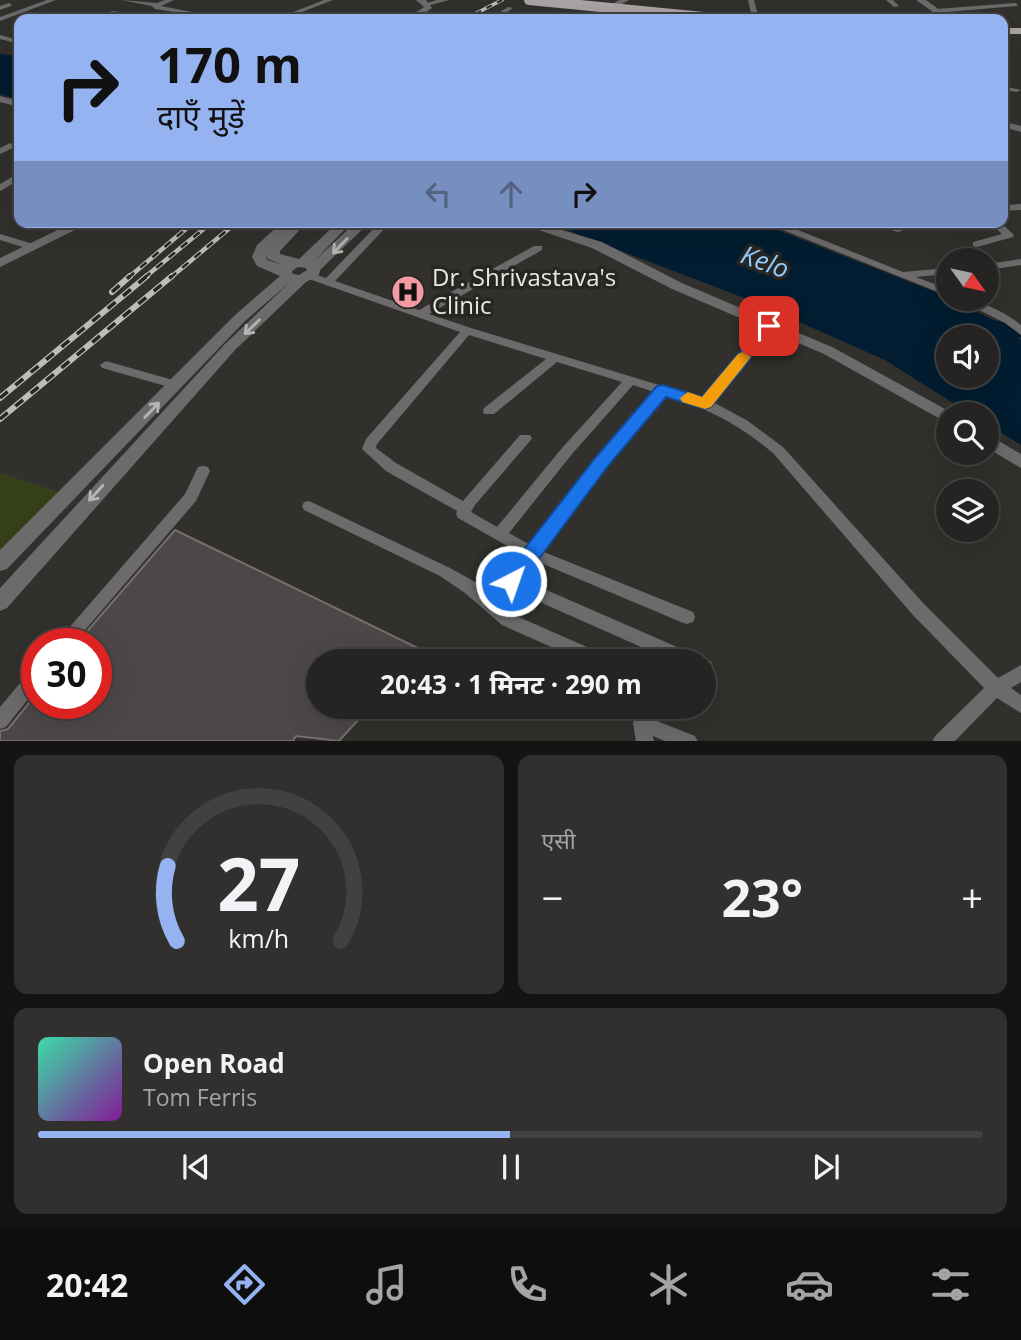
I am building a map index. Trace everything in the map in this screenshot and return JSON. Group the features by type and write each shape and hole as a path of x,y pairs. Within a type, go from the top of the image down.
{"main road":[{"path":"529,0 672,14"}],"street":[{"path":"0,19 53,0"},
{"path":"124,0 200,14"},
{"path":"143,14 171,0"},
{"path":"292,14 330,0"},
{"path":"423,2 446,0"},
{"path":"600,14 625,0"},
{"path":"889,0 896,6"},
{"path":"920,0 940,14"},
{"path":"1001,0 1018,6"},
{"path":"418,14 428,8 423,2"},
{"path":"0,8 9,5"},
{"path":"936,11 1018,6"},
{"path":"1018,6 1021,15"},
{"path":"500,14 510,8"},
{"path":"610,8 657,14"},
{"path":"610,8 689,14"},
{"path":"112,13 117,14"},
{"path":"1008,89 1017,90"},
{"path":"0,151 9,146"},
{"path":"0,262 73,228"},
{"path":"284,228 262,248 259,257 262,263 299,271"},
{"path":"295,228 274,250 273,256 299,271 467,331 705,403 761,435 778,450 918,609 996,688 1021,705"},
{"path":"0,602 340,228"},
{"path":"0,563 239,319 356,228"},
{"path":"327,283 380,228"},
{"path":"542,228 597,244 677,286 830,351 936,409"},
{"path":"784,228 936,288"},
{"path":"977,244 1009,235 1001,228"},
{"path":"0,237 30,246"},
{"path":"0,272 39,250 44,243"},
{"path":"420,314 538,248"},
{"path":"999,265 1021,261"},
{"path":"905,274 936,272"},
{"path":"989,312 1009,321 1021,331"},
{"path":"705,403 769,326"},
{"path":"465,509 383,462 369,449 370,442 467,331"},
{"path":"489,411 516,392 554,358"},
{"path":"106,365 176,385"},
{"path":"499,535 566,451 630,381"},
{"path":"663,390 602,461 534,554 512,576 514,583 666,649"},
{"path":"525,438 465,509 466,519 534,554 687,617"},
{"path":"999,448 1021,462"},
{"path":"77,628 191,497 203,471"},
{"path":"309,506 445,572 471,588 508,620 574,649"},
{"path":"941,741 996,688 1021,673"},
{"path":"0,721 21,695"},
{"path":"645,719 645,741"},
{"path":"652,719 688,741"}],"green space":[{"path":"0,473 59,492 0,551"}],"water":[{"path":"0,54 14,55 14,98 0,94"},
{"name":"Kelo","path":"562,228 772,228 936,292 936,312 977,312 1005,326 1021,340 1021,445 999,431 999,402 951,402 885,360 752,301"}],"building":[{"path":"175,530 420,649 306,649 306,719 359,719 339,741 296,736 293,741 0,741 0,731 8,729 21,713 21,719 112,719 112,628 90,628"}],"waterway":[{"path":"985,323 1021,332"}],"railway":[{"path":"475,14 502,0"},
{"path":"128,278 187,228"},
{"path":"144,278 205,228"},
{"path":"170,278 230,228"},
{"path":"112,292 130,276"},
{"path":"0,398 147,276"},
{"path":"0,419 172,276"}],"slow traffic":[{"path":"688,398 705,403 743,357"}],"place":[{"name":"Dr. Shrivastava's Clinic","path":"408,292"}],"route":[{"path":"511,581 512,576 534,554 602,461 663,390 705,403 769,326"}]}
